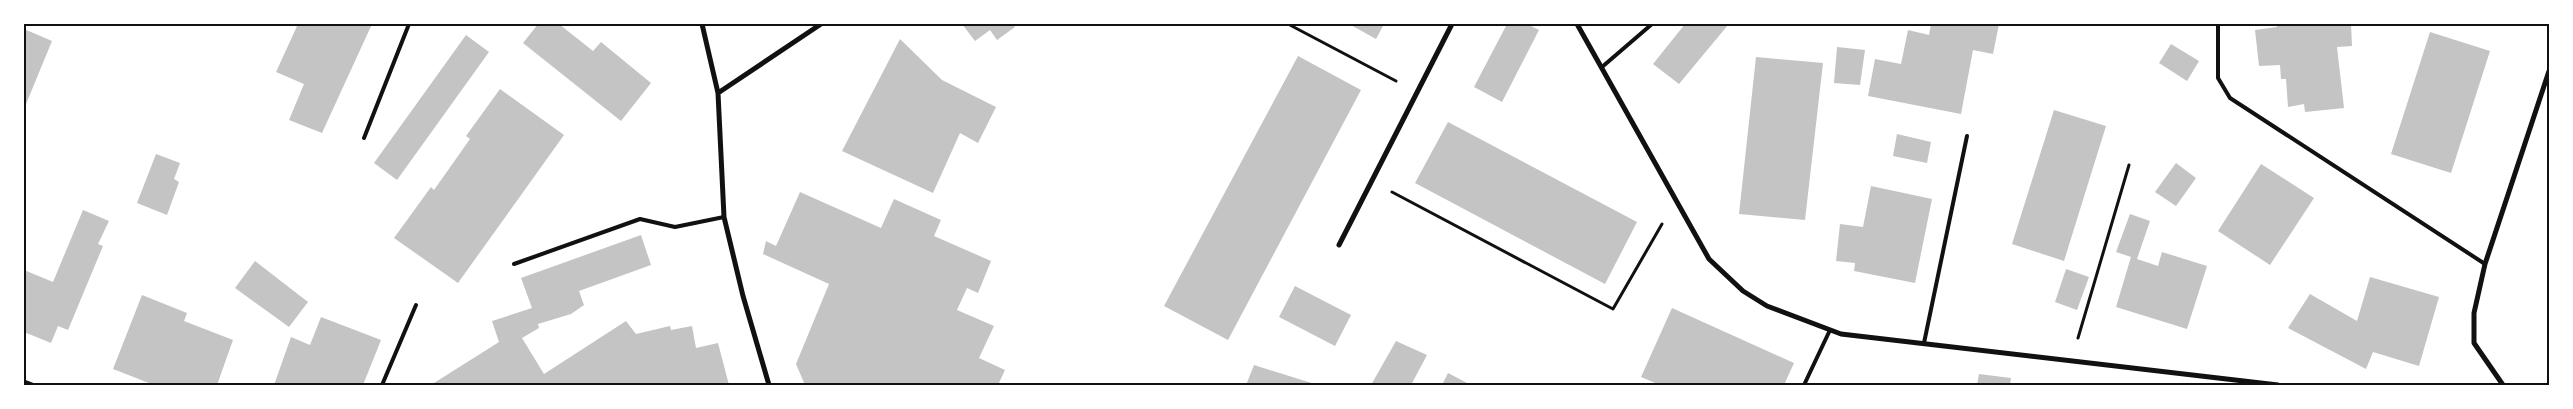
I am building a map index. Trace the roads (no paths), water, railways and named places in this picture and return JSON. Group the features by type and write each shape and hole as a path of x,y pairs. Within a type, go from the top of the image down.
{"street":[{"path":"702,24 718,93 724,216 742,296 769,385"},
{"path":"718,93 821,24"},
{"path":"1339,245 1452,24"},
{"path":"1577,24 1709,258 1743,292 1767,306 1841,334 2278,385"},
{"path":"2504,385 2474,343 2474,313 2485,264 2549,71"},
{"path":"24,382 32,385"}],"lane":[{"path":"364,138 409,24"},
{"path":"1602,67 1652,24"},
{"path":"2218,24 2218,78 2230,98 2485,264"},
{"path":"1924,343 1967,136"},
{"path":"514,264 640,219 675,227 724,216"},
{"path":"382,385 416,305"},
{"path":"1804,385 1830,330"}]}
